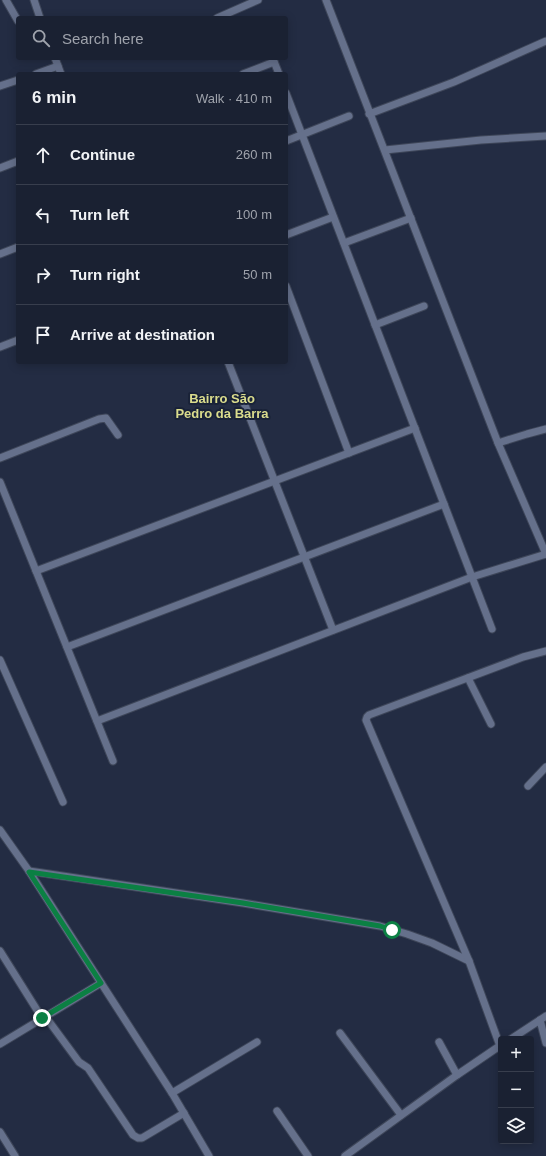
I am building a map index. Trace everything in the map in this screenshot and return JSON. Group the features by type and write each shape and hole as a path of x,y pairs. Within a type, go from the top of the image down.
{"street":[{"path":"6,0 16,18"},
{"path":"34,0 39,16"},
{"path":"222,16 258,0"},
{"path":"96,721 472,577 546,554 498,443 326,0"},
{"path":"369,114 448,84 546,40"},
{"path":"55,60 60,72"},
{"path":"247,72 273,60 278,72"},
{"path":"42,72 58,66"},
{"path":"0,86 16,81"},
{"path":"288,98 492,629"},
{"path":"288,140 349,116"},
{"path":"385,150 481,140 546,136"},
{"path":"0,168 16,162"},
{"path":"288,234 333,217"},
{"path":"344,243 411,218"},
{"path":"0,254 16,248"},
{"path":"288,291 349,453"},
{"path":"375,325 424,306"},
{"path":"0,347 16,341"},
{"path":"229,364 333,630"},
{"path":"0,458 99,419 106,418 118,435"},
{"path":"36,571 415,428"},
{"path":"498,443 546,429"},
{"path":"0,482 113,761"},
{"path":"67,647 444,504"},
{"path":"498,1037 469,961 366,717 468,678 546,651"},
{"path":"0,660 63,802"},
{"path":"468,678 491,724"},
{"path":"528,786 546,767"},
{"path":"0,830 29,872 172,1093 209,1156"},
{"path":"29,872 243,903 380,926 432,943 469,961"},
{"path":"0,952 44,1017 80,1062 88,1068 133,1135 138,1138 142,1138 184,1113"},
{"path":"0,1044 101,983"},
{"path":"515,1036 543,1018 546,1043"},
{"path":"340,1033 401,1115"},
{"path":"172,1093 257,1042"},
{"path":"439,1042 457,1075"},
{"path":"345,1156 498,1047"},
{"path":"278,1111 308,1156"},
{"path":"0,1132 15,1156"}],"district":[{"name":"Bairro São Pedro da Barra","path":"222,406"}],"route":[{"path":"42,1018 101,983 29,872 243,903 380,926 392,930"}]}
